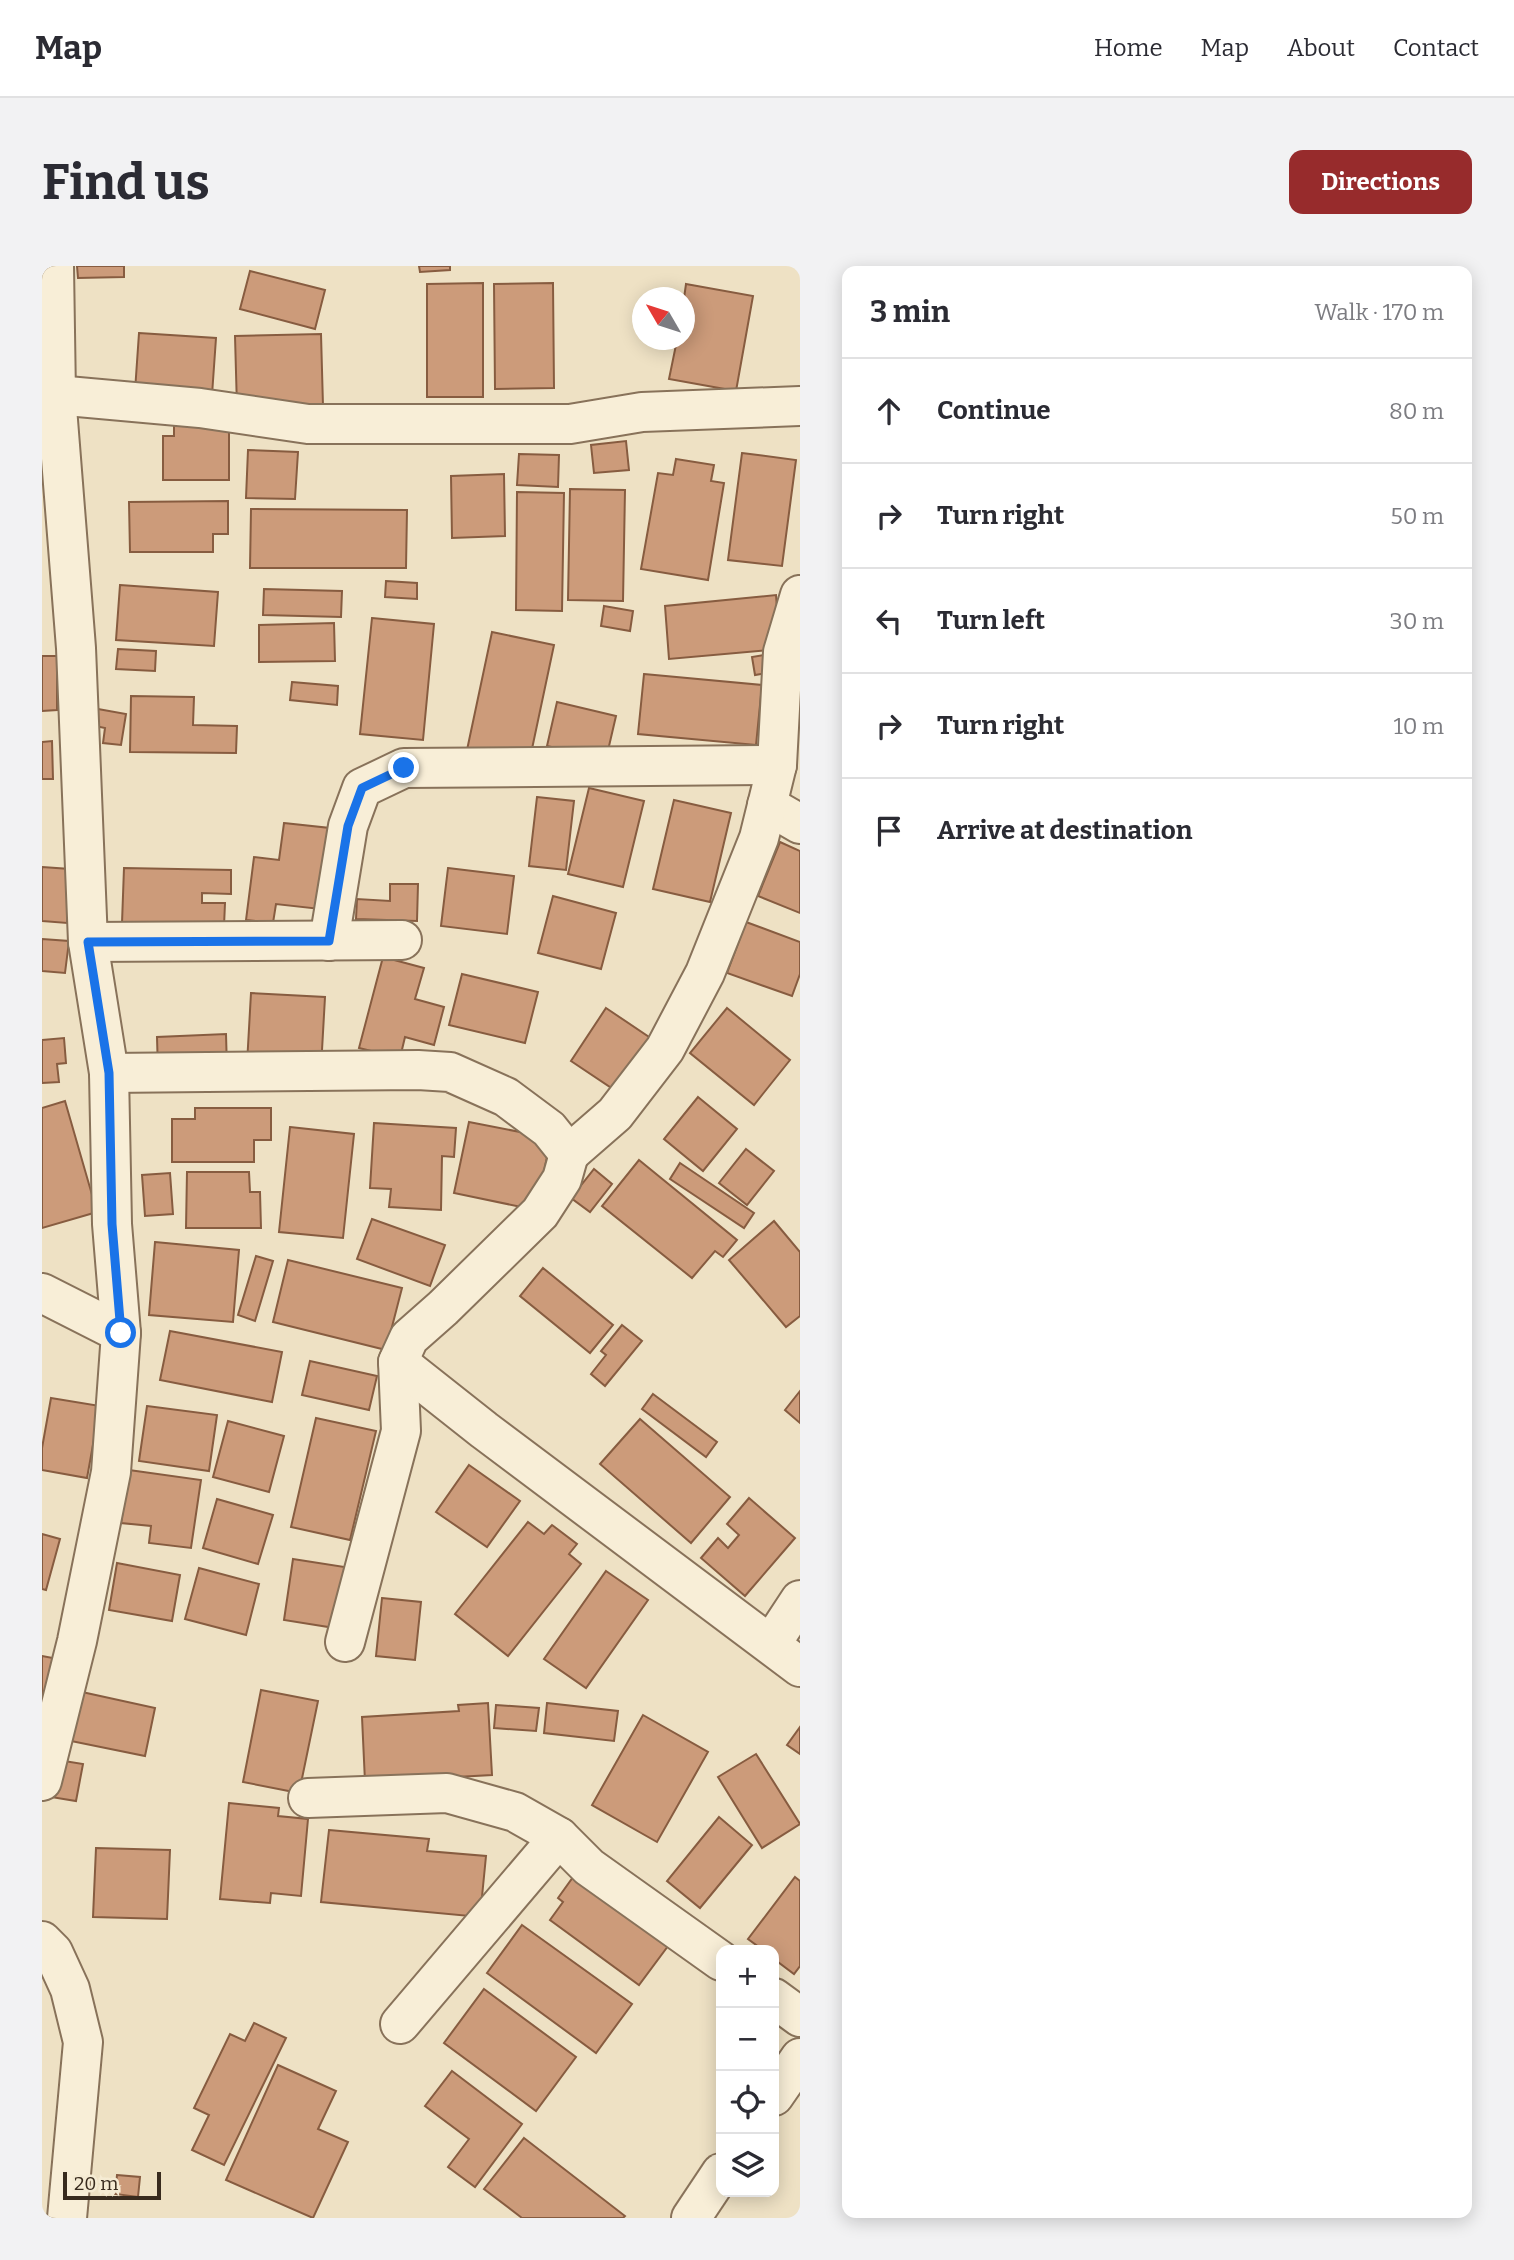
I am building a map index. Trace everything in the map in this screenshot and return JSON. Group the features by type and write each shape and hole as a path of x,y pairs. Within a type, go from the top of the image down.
{"street":[{"path":"42,1781 77,1642 111,1472 121,1333 112,1224 109,1073 88,942 76,648 56,395 54,266"},
{"path":"56,395 200,408 308,424 570,424 642,412 800,406"},
{"path":"345,1642 401,1431 398,1362 409,1338 540,1213 562,1179 569,1154 615,1114 665,1049 705,974 759,838 777,765 783,652 800,595"},
{"path":"329,941 348,826 362,788 404,768 777,765"},
{"path":"767,805 800,824"},
{"path":"88,942 402,940"},
{"path":"109,1073 450,1072 506,1097 549,1129 569,1154"},
{"path":"42,1293 121,1333"},
{"path":"398,1362 484,1430 786,1656 800,1600"},
{"path":"308,1798 447,1793 515,1812 559,1837 589,1867 716,1957"},
{"path":"400,2024 559,1837"},
{"path":"42,1941 52,1952 70,1989 82,2042 67,2218"},
{"path":"779,2002 800,2017"},
{"path":"779,2089 800,2058"},
{"path":"691,2218 716,2180"}],"building":[{"path":"77,266 124,266 124,277 78,278"},
{"path":"419,266 450,266 450,270 420,272"},
{"path":"250,271 325,290 315,329 240,309"},
{"path":"483,283 483,397 427,397 427,284"},
{"path":"553,283 554,388 495,389 494,284"},
{"path":"686,284 753,296 736,391 669,379 675,350 695,350 695,287 686,287"},
{"path":"139,333 216,338 212,395 135,391"},
{"path":"321,334 323,406 237,408 235,336"},
{"path":"229,421 229,480 163,480 163,436 174,436 174,422"},
{"path":"626,441 629,470 594,473 591,445"},
{"path":"248,450 298,452 295,499 246,498"},
{"path":"742,453 796,460 782,566 728,560"},
{"path":"519,454 559,455 558,487 517,485"},
{"path":"676,459 714,465 711,481 724,483 708,580 641,569 658,473 673,475"},
{"path":"504,474 505,536 452,538 451,476"},
{"path":"570,489 625,490 623,601 568,600"},
{"path":"517,492 564,493 562,611 516,610"},
{"path":"228,501 228,534 213,534 213,552 130,552 129,502"},
{"path":"251,509 407,510 406,568 250,568"},
{"path":"386,581 417,583 417,599 385,597"},
{"path":"120,585 218,592 214,646 116,640"},
{"path":"264,589 342,591 341,617 263,615"},
{"path":"776,595 780,649 669,659 665,606"},
{"path":"604,606 633,611 630,631 601,626"},
{"path":"372,618 434,624 423,740 360,734"},
{"path":"334,623 335,661 259,662 259,625"},
{"path":"492,632 554,645 529,763 467,750"},
{"path":"118,649 156,651 155,671 116,669"},
{"path":"777,653 780,671 755,675 752,657"},
{"path":"42,656 57,656 57,710 42,711"},
{"path":"644,674 762,685 756,745 638,734"},
{"path":"292,682 338,686 337,705 290,700"},
{"path":"131,696 194,697 193,725 237,726 236,753 130,752"},
{"path":"557,702 616,716 606,759 547,746"},
{"path":"98,709 126,714 121,745 103,743 105,728 95,726"},
{"path":"52,741 53,779 42,779 42,742"},
{"path":"589,788 644,801 623,887 568,874"},
{"path":"537,797 574,801 566,870 529,866"},
{"path":"674,800 731,813 710,902 653,889"},
{"path":"284,823 339,829 329,910 276,904 273,923 246,920 254,857 279,860"},
{"path":"780,842 800,851 800,913 758,896"},
{"path":"42,867 70,869 67,923 42,921"},
{"path":"124,868 231,870 231,894 202,893 202,903 225,903 224,926 122,923"},
{"path":"448,868 514,876 507,934 441,926"},
{"path":"390,884 418,884 417,921 356,919 357,899 390,901"},
{"path":"553,896 616,913 601,969 538,953"},
{"path":"746,922 800,942 800,974 792,996 727,973"},
{"path":"42,939 69,941 65,973 42,971"},
{"path":"383,957 424,968 415,999 444,1007 434,1045 405,1037 400,1058 359,1048"},
{"path":"462,974 538,992 525,1043 449,1025"},
{"path":"251,993 325,997 321,1068 247,1064"},
{"path":"606,1008 658,1043 622,1095 571,1061"},
{"path":"727,1008 790,1060 754,1105 690,1053"},
{"path":"226,1034 227,1069 158,1072 157,1037"},
{"path":"64,1038 66,1063 57,1064 59,1082 42,1083 42,1040"},
{"path":"698,1097 737,1129 703,1171 664,1139"},
{"path":"65,1101 97,1212 42,1228 42,1108"},
{"path":"195,1108 271,1108 271,1140 254,1140 254,1162 172,1162 172,1119 195,1119"},
{"path":"469,1122 551,1138 536,1210 454,1193"},
{"path":"374,1123 456,1128 454,1157 442,1156 441,1210 389,1207 391,1189 370,1188"},
{"path":"290,1127 354,1134 343,1238 279,1232"},
{"path":"746,1149 774,1171 747,1205 719,1183"},
{"path":"639,1160 737,1240 723,1257 715,1251 692,1278 602,1206"},
{"path":"680,1163 754,1213 744,1228 670,1179"},
{"path":"594,1169 612,1184 590,1212 571,1198"},
{"path":"187,1172 249,1172 250,1192 260,1192 261,1228 186,1228"},
{"path":"170,1173 173,1214 145,1216 142,1175"},
{"path":"372,1219 445,1245 430,1286 357,1259"},
{"path":"774,1221 800,1252 800,1316 786,1327 729,1260"},
{"path":"155,1242 239,1250 233,1322 149,1315"},
{"path":"256,1256 273,1261 255,1321 238,1315"},
{"path":"288,1260 402,1288 386,1350 273,1322"},
{"path":"543,1268 613,1325 590,1353 520,1296"},
{"path":"622,1325 642,1341 605,1386 591,1374 606,1355 601,1351"},
{"path":"170,1331 282,1352 272,1402 160,1380"},
{"path":"310,1361 377,1376 369,1410 302,1395"},
{"path":"800,1391 800,1423 785,1410"},
{"path":"653,1394 717,1442 706,1457 642,1409"},
{"path":"51,1398 100,1406 87,1478 42,1470 42,1448"},
{"path":"147,1406 217,1415 209,1471 139,1461"},
{"path":"316,1418 376,1431 350,1540 291,1527"},
{"path":"640,1419 730,1497 691,1543 600,1464"},
{"path":"228,1421 284,1436 269,1492 213,1477"},
{"path":"469,1465 520,1501 487,1547 436,1512"},
{"path":"129,1470 201,1480 191,1548 149,1543 151,1526 121,1523"},
{"path":"749,1498 795,1538 745,1596 701,1558 718,1538 728,1548 739,1535 727,1524"},
{"path":"217,1499 273,1515 258,1564 203,1548"},
{"path":"528,1522 544,1534 552,1525 577,1544 569,1554 581,1564 508,1656 455,1614"},
{"path":"42,1534 60,1539 46,1590 42,1589"},
{"path":"293,1559 351,1568 341,1629 284,1620"},
{"path":"117,1563 180,1575 172,1621 109,1610"},
{"path":"199,1568 259,1584 246,1635 185,1619"},
{"path":"606,1571 648,1600 586,1688 544,1659"},
{"path":"382,1598 421,1602 415,1660 376,1656"},
{"path":"42,1656 58,1659 42,1721"},
{"path":"261,1690 318,1701 299,1793 243,1782"},
{"path":"82,1692 155,1708 145,1756 71,1741"},
{"path":"488,1703 492,1775 365,1782 362,1717 459,1711 458,1705"},
{"path":"547,1703 618,1711 614,1741 544,1733"},
{"path":"496,1705 539,1708 536,1731 494,1728"},
{"path":"643,1715 708,1752 657,1842 592,1805"},
{"path":"800,1727 800,1754 787,1745"},
{"path":"756,1754 800,1824 762,1848 718,1777"},
{"path":"58,1760 83,1764 76,1801 51,1797"},
{"path":"229,1803 279,1808 278,1816 308,1819 301,1896 271,1893 270,1903 220,1899"},
{"path":"719,1817 752,1845 700,1908 667,1881"},
{"path":"329,1830 429,1839 427,1851 486,1856 480,1917 321,1902"},
{"path":"96,1848 170,1850 167,1919 93,1917"},
{"path":"576,1873 671,1942 639,1985 550,1920 563,1902 558,1898"},
{"path":"795,1877 800,1881 800,1966 794,1974 779,1963 779,1945 756,1945 748,1939"},
{"path":"522,1925 632,2004 596,2053 487,1973"},
{"path":"484,1989 576,2057 536,2111 444,2043"},
{"path":"254,2023 286,2038 224,2165 192,2150 209,2115 194,2108 230,2034 245,2041"},
{"path":"278,2065 336,2091 318,2129 348,2142 313,2218 226,2180"},
{"path":"452,2071 522,2124 475,2187 448,2167 469,2139 425,2106"},
{"path":"524,2138 625,2216 522,2218 484,2189"},
{"path":"117,2175 140,2177 138,2197 115,2194"}],"route":[{"path":"121,1333 112,1224 109,1073 88,942 329,941 348,826 362,788 404,768"}]}
